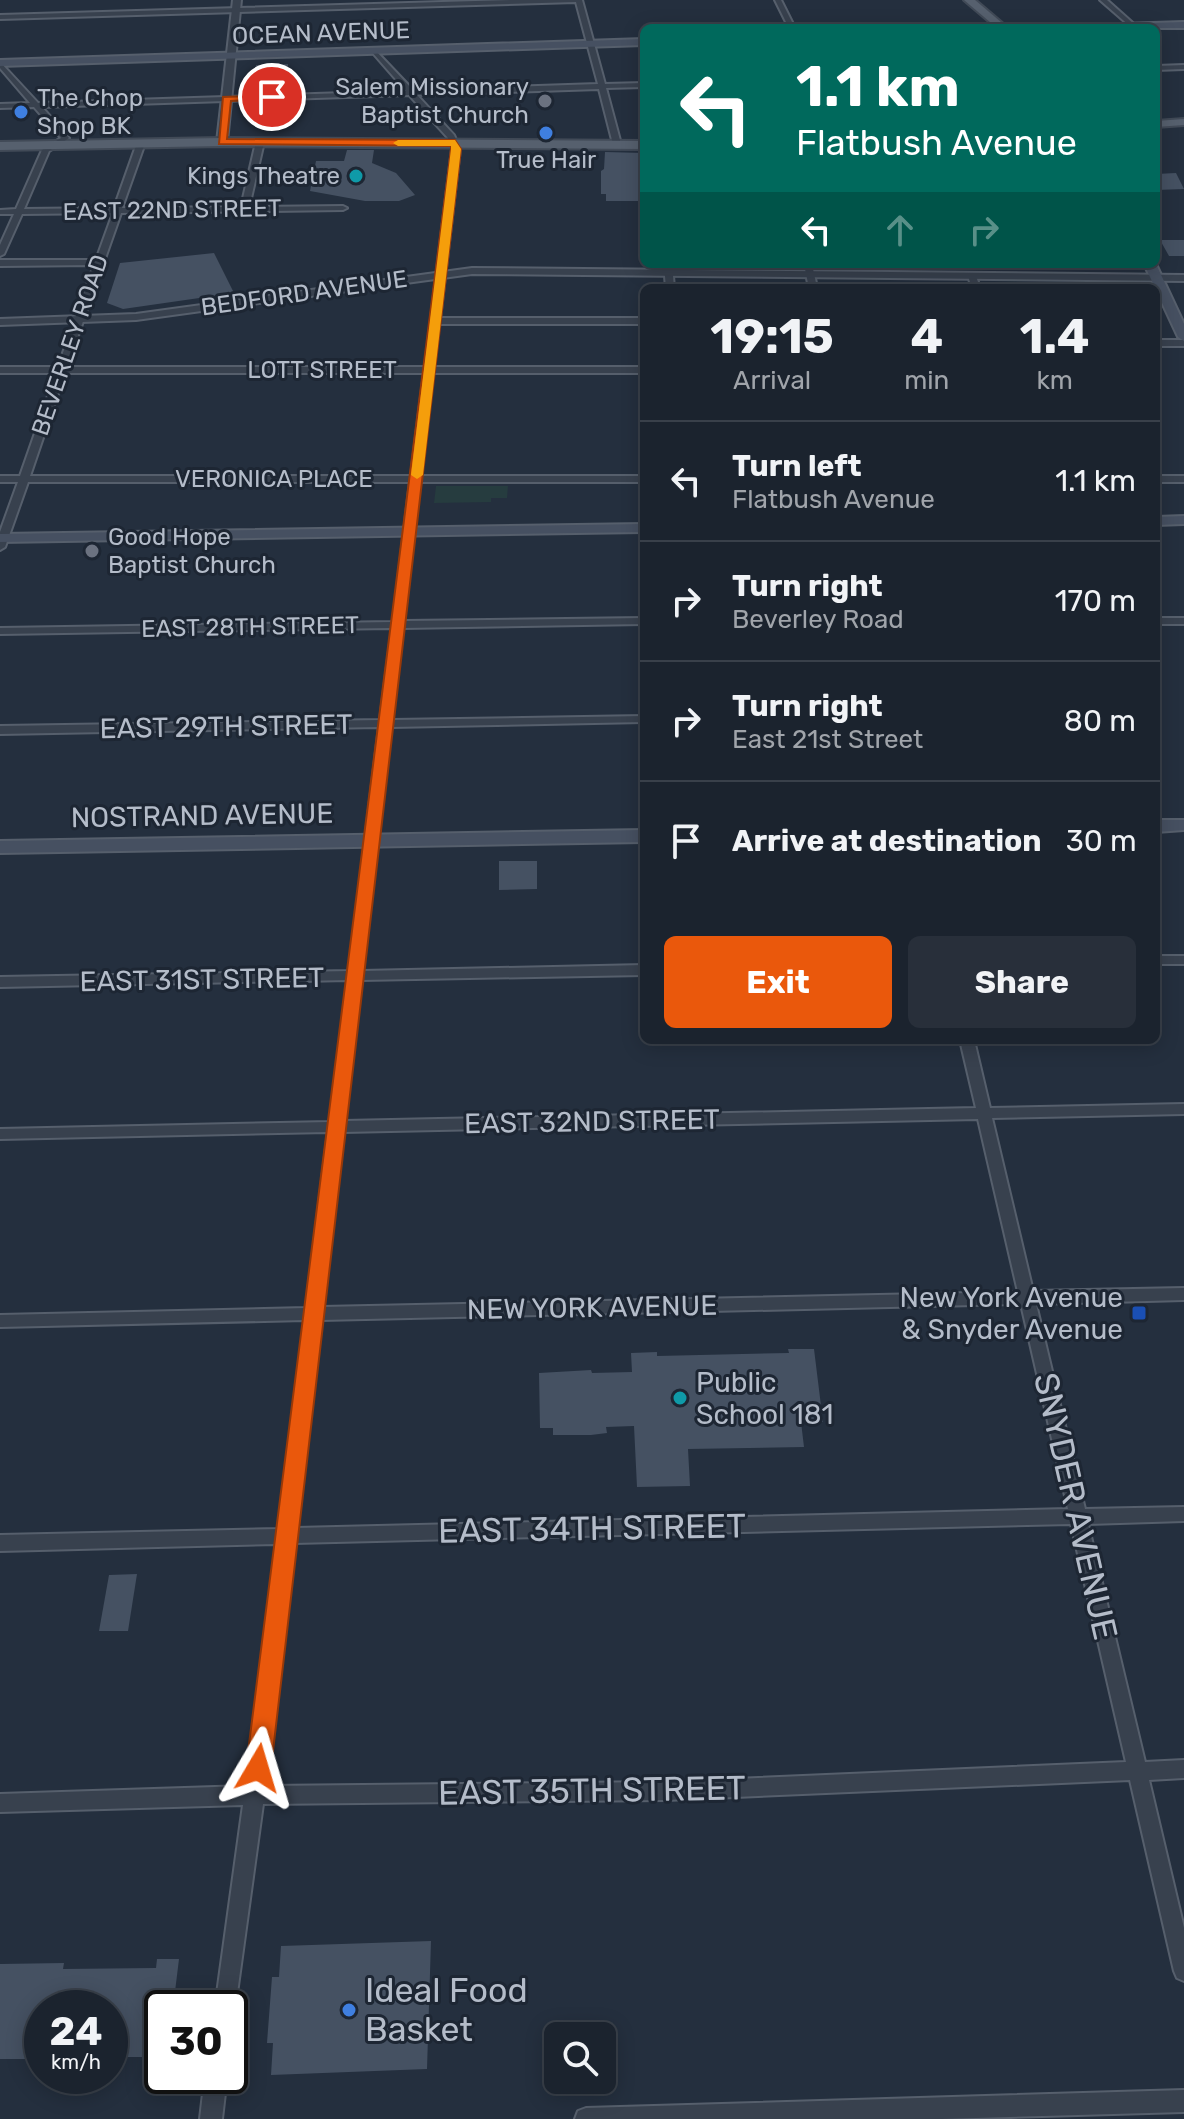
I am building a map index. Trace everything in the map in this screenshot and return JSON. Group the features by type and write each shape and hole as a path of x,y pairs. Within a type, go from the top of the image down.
{"main road":[{"path":"969,0 998,24"},
{"path":"1160,25 1184,25"},
{"name":"OCEAN AVENUE","path":"0,64 640,42"},
{"path":"1160,124 1184,122"},
{"path":"0,146 222,142 640,145"},
{"path":"1152,268 1159,284"},
{"path":"1160,287 1184,340"},
{"path":"1160,521 1184,520"},
{"path":"1,541 640,528"},
{"path":"1160,826 1184,825"},
{"name":"NOSTRAND AVENUE","path":"0,847 640,836"}],"street":[{"path":"0,17 237,5 578,0 617,144"},
{"path":"778,0 790,24"},
{"path":"1103,0 1131,24"},
{"path":"222,142 237,5"},
{"path":"228,1990 255,1795 443,273 455,143 374,51"},
{"path":"0,64 65,138 46,150 0,254"},
{"path":"1160,68 1184,67"},
{"path":"0,106 640,85"},
{"path":"244,209 260,142"},
{"name":"BEVERLEY ROAD","path":"1,541 141,143"},
{"name":"EAST 22ND STREET","path":"0,212 343,208"},
{"path":"0,263 100,262"},
{"name":"BEDFORD AVENUE","path":"0,322 136,317 443,273 669,268 809,269 974,282 1184,278"},
{"path":"437,321 640,321"},
{"path":"1160,343 1184,340"},
{"name":"LOTT STREET","path":"0,370 640,370"},
{"name":"VERONICA PLACE","path":"0,479 640,479"},
{"path":"1160,479 1184,479"},
{"name":"EAST 28TH STREET","path":"0,631 640,621"},
{"path":"1160,621 1184,621"},
{"name":"EAST 29TH STREET","path":"0,730 640,719"},
{"path":"1160,960 1184,960"},
{"name":"EAST 31ST STREET","path":"0,982 640,970"},
{"name":"SNYDER AVENUE","path":"968,1044 1184,1971"},
{"name":"EAST 32ND STREET","path":"0,1134 1184,1109"},
{"name":"NEW YORK AVENUE","path":"0,1321 1184,1294"},
{"name":"EAST 34TH STREET","path":"0,1543 1184,1514"},
{"name":"EAST 35TH STREET","path":"0,1803 255,1795 666,1791 1184,1769"},
{"path":"211,2119 214,2094"},
{"path":"586,2119 1184,2101"}],"green space":[{"path":"436,486 508,486 507,498 491,498 491,502 434,503"}],"building":[{"path":"288,64 288,92 250,93 256,65"},
{"name":"Kings Theatre","path":"347,150 374,150 372,163 396,173 415,195 399,201 365,201 310,191 316,161 344,161"},
{"path":"605,152 640,153 640,201 606,201 606,194 601,194 601,171 604,169"},
{"path":"1176,173 1184,189 1160,190 1160,174"},
{"path":"1160,240 1184,240 1184,256 1169,256"},
{"path":"214,253 234,293 123,309 107,303 120,263"},
{"path":"499,861 537,861 537,889 499,890"},
{"name":"Public School 181","path":"788,1349 814,1349 823,1422 801,1422 804,1447 688,1449 690,1486 637,1487 634,1426 606,1427 607,1433 591,1435 553,1435 553,1428 540,1428 539,1373 591,1370 592,1373 632,1372 631,1353 657,1352 657,1356 789,1353"},
{"path":"137,1574 128,1631 99,1631 109,1575"},
{"name":"Ideal Food Basket","path":"431,1941 427,2069 271,2075 273,2043 267,2043 272,1977 279,1977 281,1946"},
{"path":"157,1959 179,1959 175,1990 144,1990 144,2057 128,2057 128,1990 24,1990 24,2059 0,2059 0,1964 64,1963 63,1969 156,1968"}],"slow traffic":[{"path":"398,143 455,143 456,149 417,475"}],"place":[{"name":"Salem Missionary Baptist Church","path":"545,101"},
{"name":"The Chop Shop BK","path":"21,112"},
{"name":"True Hair","path":"546,133"},
{"name":"Kings Theatre","path":"356,176"},
{"name":"Good Hope Baptist Church","path":"92,551"},
{"name":"New York Avenue & Snyder Avenue","path":"1139,1313"},
{"name":"Public School 181","path":"680,1398"},
{"name":"Ideal Food Basket","path":"349,2010"}],"route":[{"path":"258,1768 456,149 455,143 222,142 227,99 272,97"}]}
